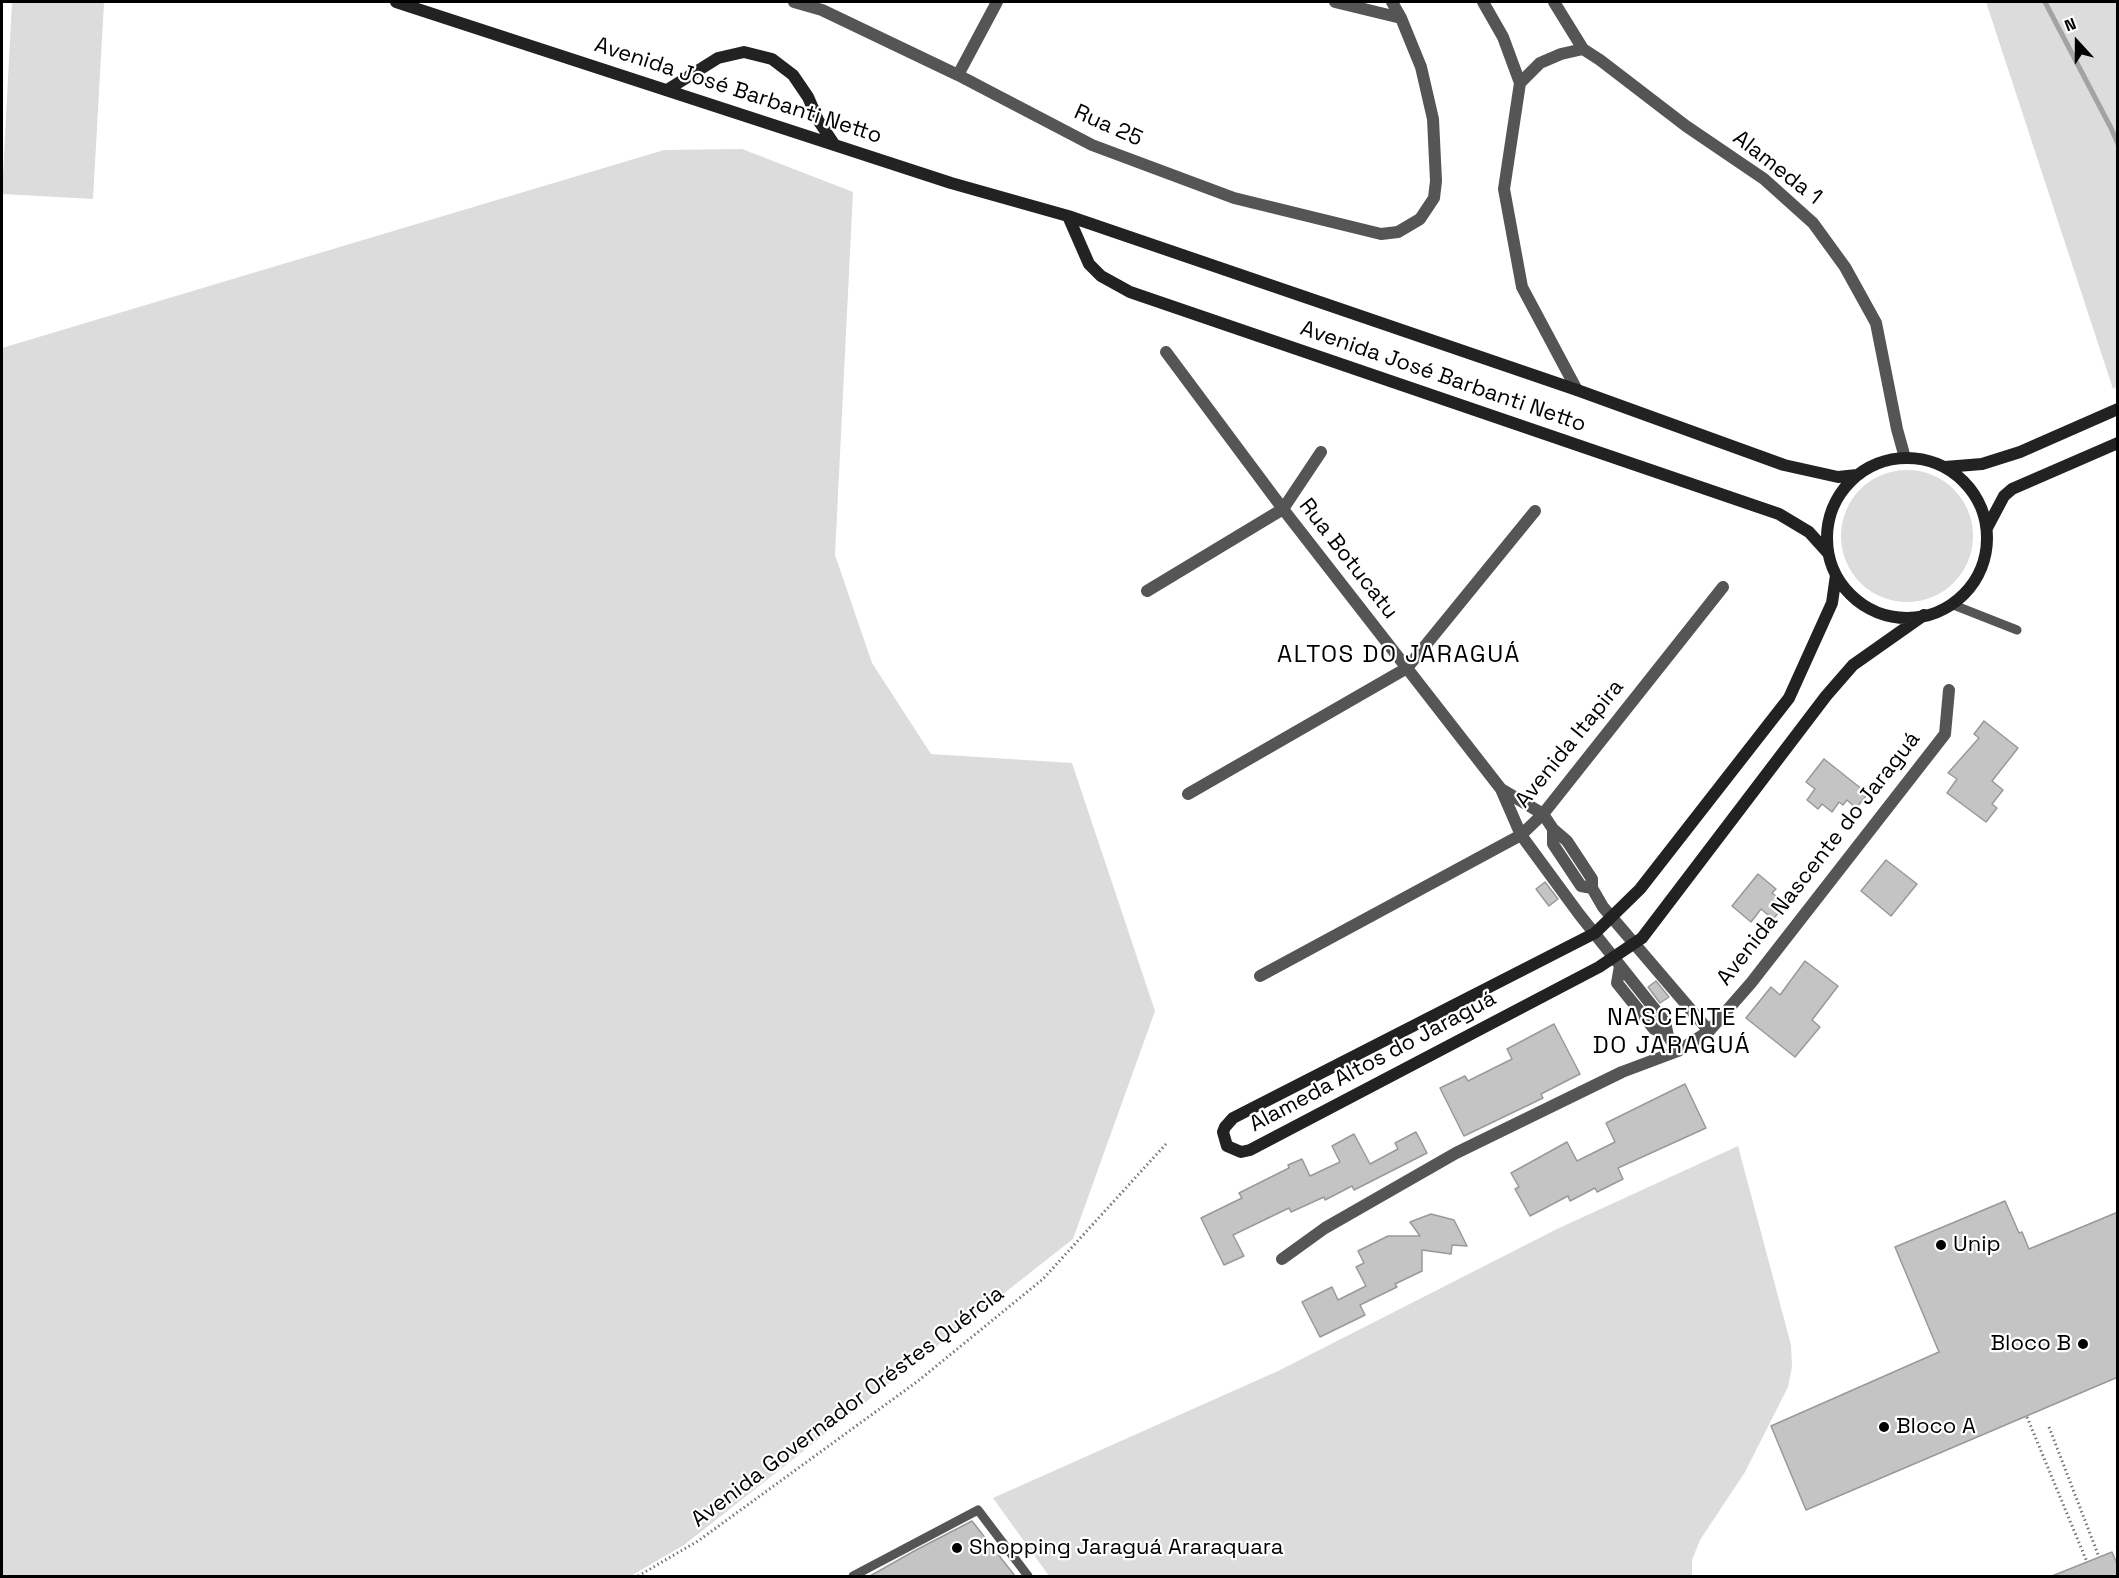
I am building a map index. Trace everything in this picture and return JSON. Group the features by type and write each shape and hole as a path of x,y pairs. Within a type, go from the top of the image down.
{"street":[{"name":"Avenida José Barbanti Netto","path":"396,2 961,186 1068,216 1577,390 1784,465 1838,477 1857,475"},
{"name":"Rua 25","path":"794,2 822,10 958,75 1092,145 1234,198 1381,234 1398,232 1420,219 1430,206 1436,190 1433,119 1421,67 1401,18"},
{"path":"958,75 996,2"},
{"path":"1335,2 1401,18"},
{"path":"1392,2 1401,18"},
{"path":"1483,2 1503,37 1520,83 1504,189 1522,287 1577,390"},
{"name":"Alameda 1","path":"1554,2 1583,49 1686,126 1764,179 1813,223 1845,267 1876,323 1905,458"},
{"path":"1520,83 1540,63 1561,54 1583,49"},
{"path":"667,90 718,58 744,52 772,59 793,75 834,144"},
{"name":"Avenida José Barbanti Netto","path":"1068,216 1089,264 1101,276 1130,292 1779,514 1809,532 1828,553"},
{"name":"Rua Botucatu","path":"1166,352 1283,509 1501,789 1521,835 1617,962"},
{"path":"1945,467 1982,464 2020,452 2118,409"},
{"path":"1987,528 2004,496 2012,489 2118,443"},
{"path":"1147,591 1283,509 1321,452"},
{"path":"1905,458 1926,460 1945,467 1965,482 1980,503 1987,528 1986,550 1980,571 1968,590 1951,604 1924,615 1898,617 1873,610 1851,596 1836,575 1828,553 1827,531 1832,510 1842,491 1857,475 1880,462 1905,458"},
{"path":"1188,794 1407,668 1535,511"},
{"name":"Alameda Altos do Jaraguá","path":"1836,575 1832,603 1789,698 1640,889 1611,918 1595,933 1233,1118 1223,1132 1227,1146 1241,1152 1250,1150 1617,962 1642,938 1826,696 1853,665 1924,615"},
{"name":"Avenida Itapira","path":"1260,976 1521,835 1543,814 1723,587"},
{"name":"Avenida Nascente do Jaraguá","path":"1282,1259 1324,1228 1456,1153 1622,1072 1678,1051 1709,1031 1751,982 1945,734 1949,690"},
{"name":"Rua Botucatu","path":"1501,789 1543,814"},
{"path":"1543,814 1553,829 1567,841 1592,879 1592,888 1611,918 1709,1031"},
{"path":"1617,962 1617,983 1654,1029 1668,1036 1678,1051"}],"lane":[{"path":"1951,604 2017,630"},
{"path":"853,1576 978,1510 1028,1576"}],"path":[{"name":"Avenida Governador Oréstes Quércia","path":"638,1576 698,1541 918,1381 1043,1279 1166,1144"},
{"path":"2027,1417 2087,1562"},
{"path":"2049,1427 2099,1557"}],"shaded area":[{"path":"12,2 104,3 93,199 2,194"},
{"path":"1986,2 2117,2 2118,387 2113,389"},
{"path":"742,149 853,192 835,555 872,663 931,754 1072,763 1155,1011 1073,1239 684,1545 631,1576 2,1576 2,348 664,150"},
{"path":"1907,470 1932,475 1954,489 1968,511 1973,536 1968,561 1954,583 1932,597 1907,602 1882,597 1860,583 1846,561 1841,536 1846,511 1860,489 1882,475"},
{"path":"1738,1146 1791,1345 1792,1367 1788,1387 1745,1472 1700,1540 1692,1560 1692,1576 1049,1576 993,1498 1278,1371 1557,1229"}],"building":[{"path":"1984,721 2018,748 1992,781 2003,790 1992,804 1997,808 1986,822 1947,793 1957,779 1948,773 1979,738 1974,734"},
{"path":"1824,759 1868,794 1856,808 1847,800 1843,805 1839,802 1832,812 1822,804 1818,809 1807,800 1815,789 1806,782"},
{"path":"1886,860 1917,884 1891,916 1861,891"},
{"path":"1758,874 1776,889 1772,893 1786,904 1773,919 1761,909 1751,922 1732,906"},
{"path":"1545,882 1558,899 1549,906 1536,889"},
{"path":"1805,961 1838,986 1812,1020 1820,1027 1795,1057 1746,1018 1771,987 1780,995"},
{"path":"1656,981 1669,997 1660,1003 1648,987"},
{"path":"1554,1024 1580,1074 1541,1094 1543,1098 1464,1136 1440,1088 1465,1076 1468,1081 1512,1059 1507,1049"},
{"path":"1685,1084 1706,1128 1618,1168 1623,1179 1597,1192 1595,1188 1570,1201 1568,1196 1530,1216 1515,1189 1519,1187 1511,1173 1567,1142 1577,1161 1615,1142 1606,1123"},
{"path":"1416,1132 1427,1153 1354,1190 1352,1186 1325,1200 1324,1197 1291,1212 1289,1208 1233,1235 1244,1256 1224,1265 1201,1218 1242,1198 1239,1193 1302,1159 1310,1176 1340,1162 1332,1146 1354,1134 1370,1164 1398,1149 1395,1143"},
{"path":"2005,1201 2029,1249 2118,1212 2118,1377 1806,1510 1771,1426 1939,1352 1895,1247"},
{"path":"1431,1214 1454,1220 1467,1246 1452,1245 1451,1254 1422,1250 1422,1271 1395,1284 1397,1287 1360,1305 1365,1315 1320,1337 1302,1302 1332,1287 1338,1300 1366,1286 1356,1267 1364,1263 1358,1251 1388,1236 1420,1236 1410,1222"},
{"name":"Shopping Jaraguá Araraquara","path":"972,1521 1015,1576 870,1576 916,1550"},
{"path":"2112,1552 2118,1566 2118,1576 2052,1576"}],"waterway":[{"path":"2045,2 2118,144"}],"place":[{"name":"Unip","path":"1941,1245"},
{"name":"Bloco B","path":"2083,1344"},
{"name":"Bloco A","path":"1884,1427"},
{"name":"Shopping Jaraguá Araraquara","path":"957,1548"}],"district":[{"name":"ALTOS DO JARAGUÁ","path":"1399,655"},
{"name":"NASCENTE DO JARAGUÁ","path":"1672,1032"}]}
